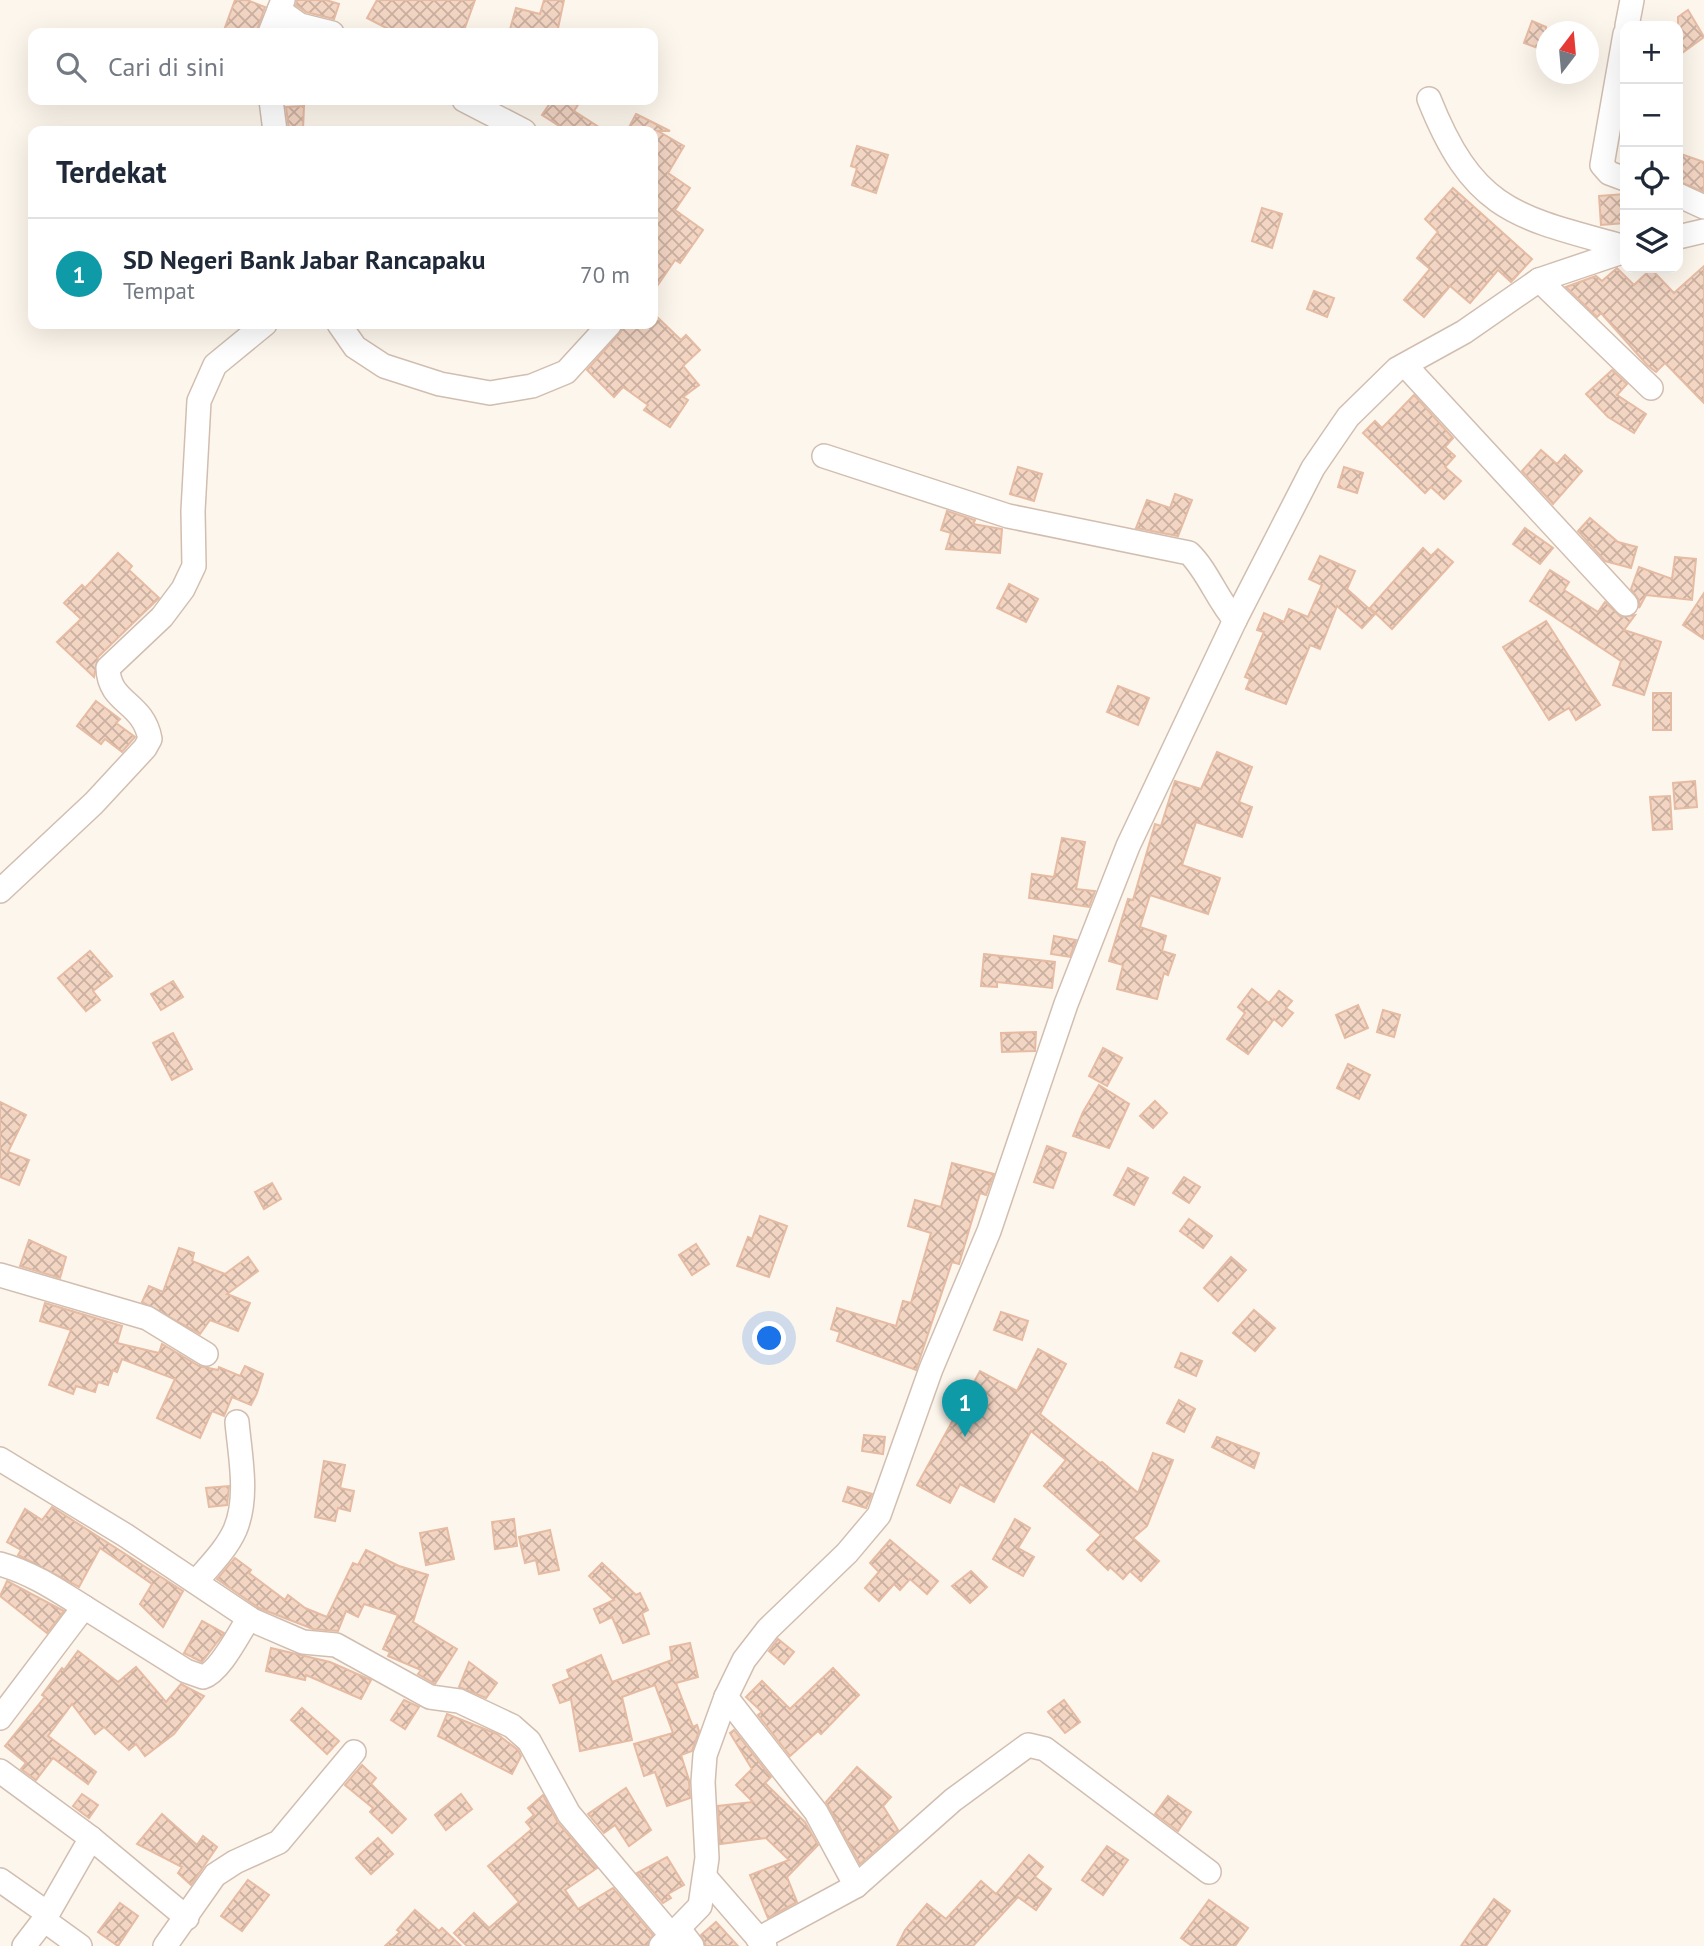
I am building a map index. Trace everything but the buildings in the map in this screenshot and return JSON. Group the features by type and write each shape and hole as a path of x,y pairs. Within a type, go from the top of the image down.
{"street":[{"path":"1628,21 1632,0"},
{"path":"272,28 281,5 300,25 312,28"},
{"path":"1620,62 1602,165 1609,173 1620,176"},
{"path":"1430,99 1454,153 1476,183 1495,200 1545,225 1620,248"},
{"path":"272,105 274,126"},
{"path":"474,105 514,126"},
{"path":"1683,197 1704,207"},
{"path":"1683,236 1704,232"},
{"path":"0,1459 249,1618 281,1635 303,1642 336,1645 430,1697 460,1701 512,1726 529,1741 569,1814 676,1939 700,1906 705,1877 705,1755 726,1698 744,1660 768,1629 847,1553 879,1515 931,1368 989,1231 1066,1004 1128,846 1297,496 1348,417 1405,365 1464,332 1539,280 1620,251"},
{"path":"1539,280 1651,388"},
{"path":"0,891 93,803 145,748 150,739 140,712 114,690 108,680 108,668 162,617 183,589 194,566 193,511 199,401 215,365 259,329"},
{"path":"342,329 355,347 384,366 440,384 490,393 532,386 566,372 605,329"},
{"path":"1405,365 1626,604"},
{"path":"824,456 1008,516 1189,553 1198,561 1220,603 1235,620"},
{"path":"0,1275 147,1318 206,1354"},
{"path":"196,1582 225,1546 240,1511 242,1490 237,1422"},
{"path":"0,1563 43,1581 186,1671 203,1677 209,1675 219,1663 249,1618"},
{"path":"0,1717 84,1607"},
{"path":"726,1698 816,1812 856,1886"},
{"path":"705,1877 762,1943 856,1886 953,1800 1020,1748 1036,1745 1209,1872"},
{"path":"165,1946 224,1868 271,1847 285,1836 354,1752"},
{"path":"0,1771 91,1838 187,1918"},
{"path":"24,1946 45,1917 91,1838"},
{"path":"0,1880 80,1946"}],"place":[{"name":"SD Negeri Bank Jabar Rancapaku","path":"965,1437"}]}
